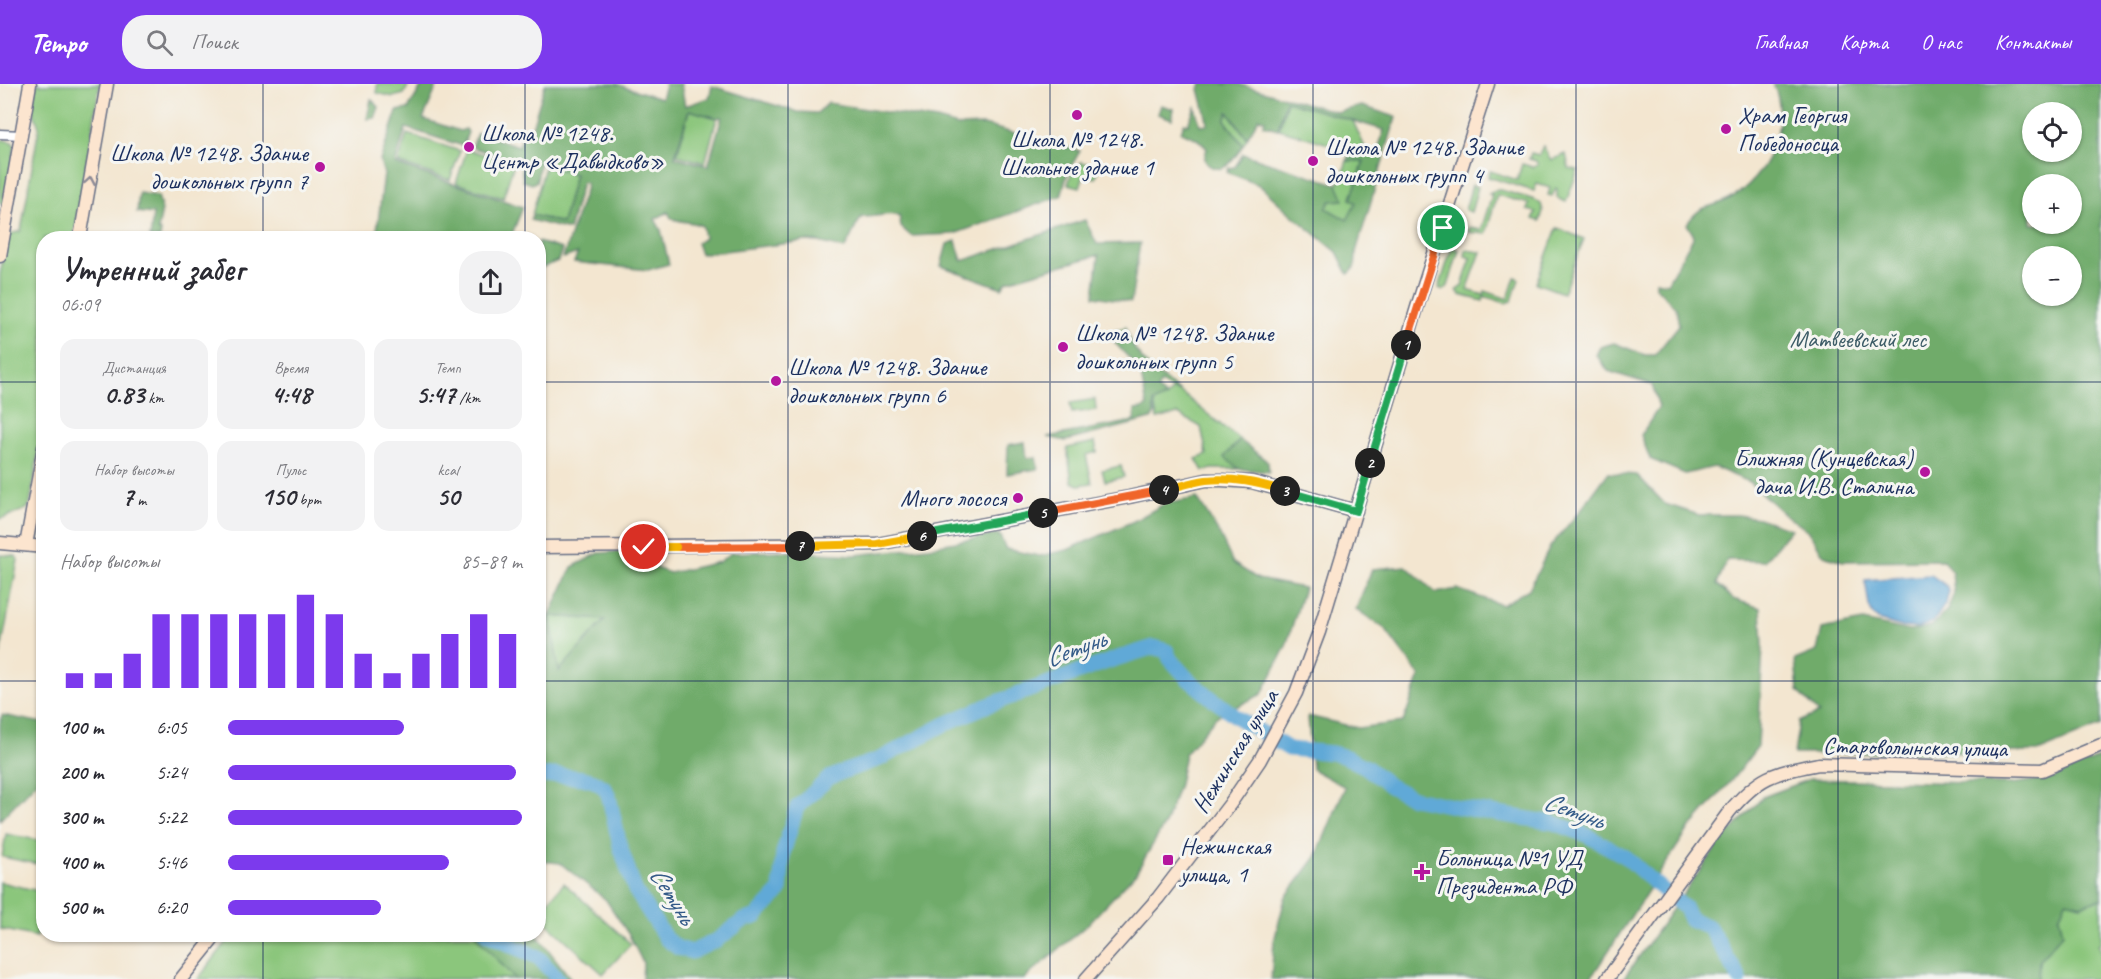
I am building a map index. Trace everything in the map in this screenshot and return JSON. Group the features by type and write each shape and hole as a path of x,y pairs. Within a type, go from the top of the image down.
{"street":[{"path":"0,256 4,213 22,135 30,84"},
{"path":"81,231 107,84"},
{"name":"Нежинская улица","path":"1086,979 1158,898 1230,804 1260,760 1284,716 1312,654 1488,84"},
{"path":"0,134 22,135"},
{"path":"546,547 877,544 1129,497 1206,480 1252,482 1356,511"},
{"path":"26,545 36,491"},
{"path":"0,543 36,546"},
{"name":"Староволынская улица","path":"1607,979 1746,791 1765,778 1819,764 2042,770 2101,745"},
{"path":"182,979 211,942"}],"green space":[{"path":"36,84 100,84 75,231 36,231 36,468 30,504 27,509 0,519 0,275 7,235 21,231 39,127 32,108"},
{"path":"377,84 409,84 404,94 393,97 377,93"},
{"path":"423,84 438,84 423,119 460,131 466,129 468,132 463,146 406,128 395,164 523,207 513,231 377,231 384,174 380,161 397,111 408,109"},
{"path":"545,84 616,84 661,98 664,84 681,84 685,106 709,98 712,86 798,112 817,113 828,103 937,120 958,126 984,125 1080,151 1068,172 1061,196 954,234 911,236 901,227 899,215 885,215 862,217 844,249 806,241 701,254 697,243 704,238 702,226 671,218 668,212 655,219 661,230 669,264 648,270 574,262 578,253 563,258 586,183 582,182 569,230 530,220 532,215 562,223 575,174 545,166 540,159 537,181 532,184 523,181 521,164 472,147 477,133 519,146 525,130 531,131","holes":["689,110 717,118 722,117 708,166 675,157"]},
{"path":"1201,84 1238,84 1337,112 1362,106 1396,117 1356,252 1355,265 1351,272 1348,274 1337,252 1259,185 1227,172 1229,168 1235,167 1243,154 1337,184 1344,200 1331,201 1326,208 1347,220 1356,203 1351,199 1364,161 1347,161 1349,157 1367,152 1377,153 1384,130 1286,101 1278,129 1263,125 1265,120 1259,118 1247,138 1228,112 1225,120 1243,145 1228,164 1222,168 1214,168 1206,161 1207,149 1195,138 1181,132 1184,123 1188,124 1195,107 1200,125 1208,124 1199,89"},
{"name":"Матвеевский лес","path":"1773,84 2101,84 2101,726 2038,752 1794,754 1799,722 1819,713 1798,691 1795,660 1817,651 1822,629 1863,621 1910,631 1932,626 1947,610 1954,594 1952,573 1943,560 1843,561 1824,555 1807,530 1784,514 1749,482 1714,467 1685,474 1650,459 1641,435 1659,407 1652,385 1608,371 1596,355 1600,347 1614,343 1645,355 1655,355 1679,325 1676,308 1656,287 1656,281 1667,283 1694,236 1687,224 1692,217 1702,209 1729,199 1755,178 1772,149 1779,116 1778,99"},
{"path":"371,99 379,107 375,118 367,119"},
{"path":"1287,101 1353,121 1367,152 1349,157 1345,149 1279,129"},
{"path":"1161,105 1174,109 1172,119 1158,114"},
{"path":"689,110 717,118 705,163 677,155"},
{"path":"1228,112 1247,138 1243,145 1225,120"},
{"path":"407,134 460,151 450,180 398,163"},
{"path":"0,139 12,142 15,146 4,207 0,201"},
{"path":"1543,146 1551,160 1566,154 1569,168 1578,170 1566,202 1557,198 1556,188 1552,196 1548,195 1550,188 1537,184 1534,191 1488,177 1490,171 1517,180 1522,164 1533,167 1538,165 1536,161 1529,159 1531,153 1539,155"},
{"path":"467,149 514,164 503,198 456,183"},
{"path":"1364,160 1351,199 1356,203 1347,221 1326,208 1331,201 1343,200 1337,184 1347,161"},
{"path":"1081,162 1099,167 1096,178 1084,175 1080,187 1068,184 1072,171 1078,172"},
{"path":"545,166 575,174 562,223 532,215"},
{"path":"1472,185 1478,187 1471,212 1465,210"},
{"path":"1497,189 1535,200 1541,204 1543,211 1540,221 1533,219 1536,212 1527,210 1529,204 1497,195 1486,234 1468,232 1470,227 1481,230 1492,195 1489,194"},
{"path":"139,193 158,196 162,210 158,230 161,231 151,231 153,214 137,212"},
{"path":"1085,220 1097,244 1140,243 1131,302 1094,296 1099,255 1007,281 1002,288 941,266 947,244 956,241 962,261"},
{"path":"1557,228 1584,239 1563,293 1536,283"},
{"path":"546,244 562,249 558,261 546,266"},
{"path":"1452,247 1459,250 1448,286 1444,290 1439,288"},
{"path":"1466,250 1481,252 1467,290 1484,295 1485,291 1508,299 1515,277 1519,279 1512,301 1505,303 1484,296 1483,301 1460,295 1457,290 1462,286 1471,258 1465,256"},
{"path":"1126,327 1129,338 1146,364 1179,391 1172,390 1161,383 1157,389 1167,397 1154,402 1154,415 1151,419 1066,441 1047,437 1134,421 1135,410 1147,406 1140,370 1115,343 1114,331"},
{"path":"1172,390 1179,391 1240,440 1225,457 1239,469 1203,471 1196,459 1207,455 1201,427 1178,414 1157,419 1154,402 1167,397"},
{"path":"1095,399 1096,410 1072,413 1070,403"},
{"path":"1240,440 1268,462 1269,472 1239,469 1224,457"},
{"path":"1025,442 1027,458 1036,457 1038,469 1007,474 1008,445"},
{"path":"1095,442 1097,452 1086,455 1092,483 1079,485 1072,482 1067,448"},
{"path":"1121,466 1124,477 1105,481 1102,470"},
{"path":"1608,473 1637,475 1665,504 1699,515 1738,515 1759,518 1791,529 1764,561 1727,560 1717,584 1733,599 1761,608 1763,645 1758,746 1688,830 1590,979 1271,979 1274,941 1285,898 1316,857 1345,787 1312,769 1308,716 1358,728 1403,722 1420,676 1385,629 1356,609 1372,569 1406,566 1436,593 1457,589 1502,605 1529,589 1550,547"},
{"path":"1197,498 1219,533 1233,563 1258,579 1304,588 1286,646 1262,694 1216,717 1185,754 1179,784 1166,822 1136,873 1088,924 1024,979 642,979 643,963 629,935 606,900 560,863 546,862 546,624 572,567 599,553 628,551 658,569 670,573 719,562 731,553 779,551 855,555 928,547 999,534 1006,549 1040,556 1067,550 1134,521 1164,504","holes":["550,616 605,620 559,671"]},
{"path":"0,555 16,556 18,560 0,656"},
{"path":"550,616 605,620 559,672"},
{"path":"2,715 36,722 36,782 0,820 0,724"},
{"path":"2101,757 2101,899 2081,905 2066,901 2059,917 2063,933 2039,960 2038,979 1623,979 1719,844 1763,797 1810,779 2010,784 2053,778"},
{"path":"6,834 36,840 36,864 2,857"},
{"path":"0,882 36,890 36,937 0,929"},
{"path":"564,883 631,944 603,974 546,922 546,904"},
{"path":"2101,899 2101,942 2098,944 2101,950 2101,979 2038,979 2039,960 2063,933 2059,917 2066,900 2081,905"},
{"path":"227,942 481,942 515,979 198,979"},
{"path":"481,942 542,942 571,979 515,979"}],"water":[{"path":"1931,575 1947,586 1949,591 1946,603 1933,622 1917,628 1903,627 1878,620 1873,615 1869,606 1865,580"}],"waterway":[{"name":"Сетунь","path":"546,776 583,778 594,781 605,788 620,846 635,890 666,939 678,948 692,952 717,940 744,920 756,917 780,891 783,853 797,807 829,778 880,759 945,724 986,706 1154,647 1167,651 1170,659 1188,679 1210,697 1238,718 1289,749 1332,753 1346,757 1366,767 1390,786 1413,798 1555,823 1586,835 1626,857 1685,908 1690,919 1709,927 1740,979"},
{"name":"Сетунь","path":"504,942 539,958 558,979"}],"place":[{"name":"Школа № 1248. Школьное здание 1","path":"1077,115"},
{"name":"Храм Георгия Победоносца","path":"1726,129"},
{"name":"Школа № 1248. Центр «Давыдково»","path":"469,147"},
{"name":"Школа № 1248. Здание дошкольных групп 4","path":"1313,161"},
{"name":"Школа № 1248. Здание дошкольных групп 7","path":"320,167"},
{"name":"Школа № 1248. Здание дошкольных групп 5","path":"1063,347"},
{"name":"Школа № 1248. Здание дошкольных групп 6","path":"776,381"},
{"name":"Ближняя (Кунцевская) дача И.В. Сталина","path":"1925,472"},
{"name":"Много лосося","path":"1018,498"},
{"name":"Нежинская улица, 1","path":"1168,860"},
{"name":"Больница №1 УД Президента РФ","path":"1422,872"}],"route":[{"path":"644,547 877,544 1129,497 1206,480 1252,482 1356,511 1443,228"}]}
